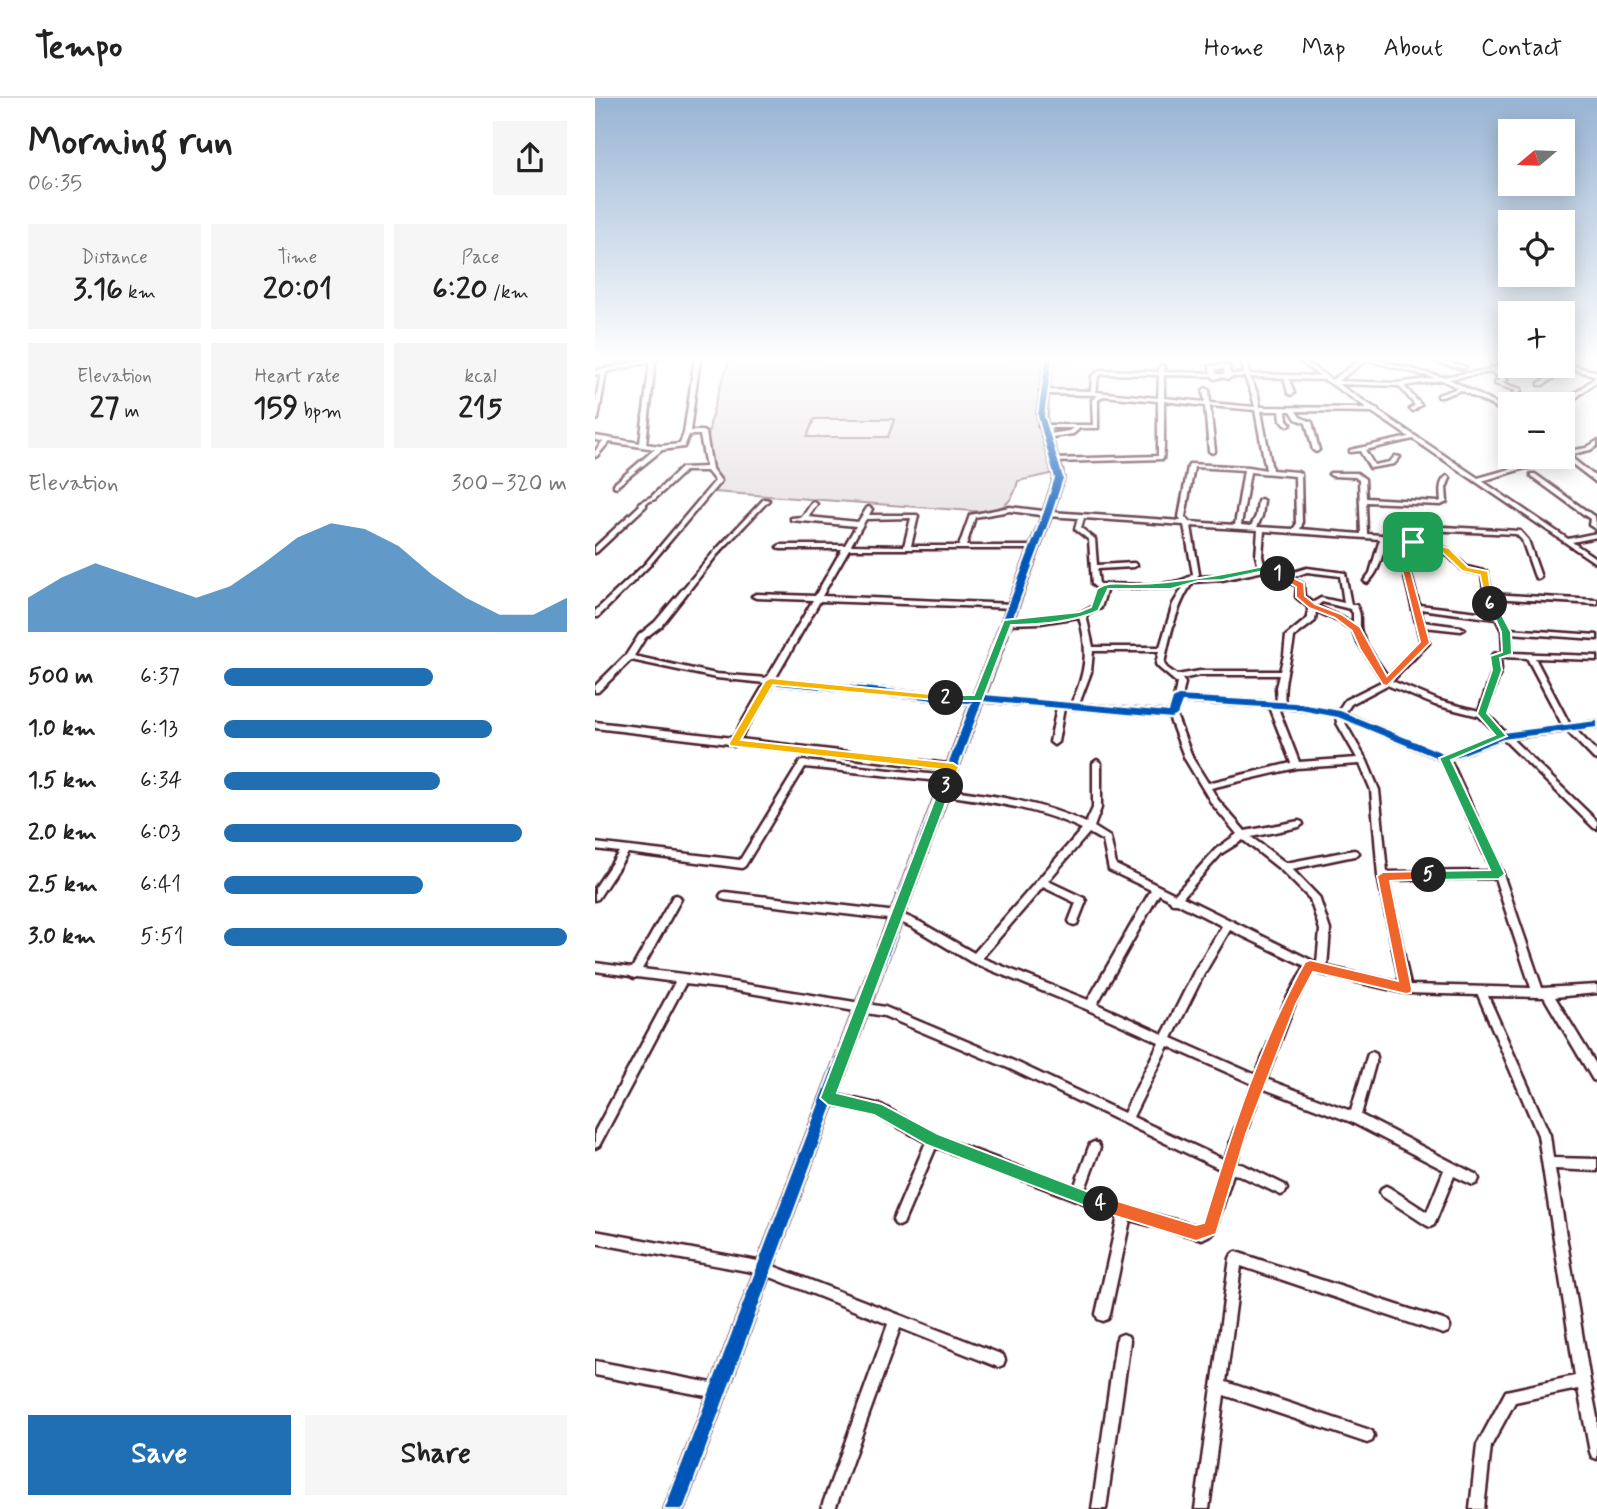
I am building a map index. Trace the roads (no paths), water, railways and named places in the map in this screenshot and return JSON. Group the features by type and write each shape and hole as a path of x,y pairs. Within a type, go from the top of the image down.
{"street":[{"path":"643,444 646,424"},
{"path":"595,438 660,448 679,448 688,424"},
{"path":"674,1509 716,1391 1048,514 1059,478 1044,424"},
{"path":"1044,431 1097,426 1097,424"},
{"path":"1055,460 1161,458 1160,424"},
{"path":"1209,424 1212,451"},
{"path":"1260,424 1269,470"},
{"path":"1309,424 1316,450"},
{"path":"1396,424 1597,562"},
{"path":"1044,431 1065,435 1078,427"},
{"path":"595,615 647,565 718,481 709,470 703,433 687,433"},
{"path":"1352,451 1416,437"},
{"path":"595,455 607,440"},
{"path":"1575,452 1588,449 1597,443"},
{"path":"616,485 660,448"},
{"path":"1362,449 1372,467 1392,463 1397,457"},
{"path":"1575,464 1597,481"},
{"path":"1082,516 1078,529 1091,537 1095,584 1104,587 1171,586 1195,576 1187,523 1182,517 1192,466 1298,474 1299,525 1296,530"},
{"path":"595,551 642,503 653,498 683,469 709,470"},
{"path":"1238,526 1245,473 1249,469"},
{"path":"1478,480 1519,469"},
{"path":"1332,474 1361,477 1364,535"},
{"path":"1534,475 1593,518 1592,525 1597,528"},
{"path":"1363,500 1439,504 1444,502 1443,488 1447,478"},
{"path":"595,690 629,657 642,637 658,624 715,554 765,499"},
{"path":"1261,501 1257,528 1259,564 1264,569 1301,585 1300,597 1312,606 1338,616 1356,629"},
{"path":"804,519 814,504"},
{"path":"962,548 972,516 1010,509 1048,514 1384,537 1431,545 1451,554 1465,569 1485,573 1491,615"},
{"path":"793,519 915,516 907,548"},
{"path":"734,743 865,517"},
{"path":"1406,989 1383,876 1375,790 1363,761 1341,723 1340,714 1348,702 1387,682 1424,646 1425,638 1406,569 1415,532 1424,528 1518,532 1525,540 1538,577"},
{"path":"1568,541 1597,535"},
{"path":"1367,581 1373,573 1384,537"},
{"path":"1431,545 1433,565"},
{"path":"779,547 1035,548"},
{"path":"1094,566 1134,565"},
{"path":"1188,580 1222,578 1264,569"},
{"path":"1285,577 1307,570 1343,574 1348,606"},
{"path":"1188,580 1160,666 1181,682 1172,715 1191,764 1243,835 1284,867 1314,897 1325,930 1322,970"},
{"path":"1007,622 1030,622 1081,614 1098,606 1104,587"},
{"path":"756,596 1013,606"},
{"path":"1490,596 1597,602"},
{"path":"1312,606 1321,600 1357,610 1356,629 1365,649 1387,682 1438,703 1482,714 1597,826"},
{"path":"1321,600 1335,607 1338,616"},
{"path":"1296,765 1277,706 1278,690 1290,648 1290,636 1312,618 1312,606"},
{"path":"1417,607 1499,617 1506,632 1507,654"},
{"path":"1074,706 1087,680 1089,632 1081,614"},
{"path":"1421,624 1461,629"},
{"path":"1506,632 1597,637"},
{"path":"1089,649 1164,649"},
{"path":"1482,714 1497,670 1495,656 1507,654 1597,657"},
{"path":"1529,655 1567,726 1597,757"},
{"path":"629,657 716,676 967,700 978,698 1172,715"},
{"path":"1177,677 1200,673 1282,673"},
{"path":"1178,699 1277,706 1340,714 1445,758 1499,874 1542,993 1597,1076"},
{"path":"1054,742 1061,705"},
{"path":"1445,758 1502,736 1597,724"},
{"path":"595,725 953,767"},
{"path":"1206,786 1296,765 1363,761"},
{"path":"975,959 1089,827 1097,808 1097,763"},
{"path":"595,846 742,864 803,764 949,779"},
{"path":"944,792 1028,805 1072,818 1107,839 1112,867 1322,970 1406,989 1542,993 1597,989"},
{"path":"1175,900 1219,851 1243,835 1299,824"},
{"path":"595,895 625,850"},
{"path":"1284,867 1354,853"},
{"path":"1383,876 1499,874"},
{"path":"1042,882 1081,901 1074,921"},
{"path":"1090,1006 1156,890"},
{"path":"725,896 897,916 975,959 1090,1006 1259,1082 1355,1118 1473,1179"},
{"path":"635,974 676,899"},
{"path":"1127,1118 1199,973 1229,925"},
{"path":"828,1098 877,1109 933,1140 1125,1213 1196,1233 1206,1232 1210,1229 1228,1167 1290,1002 1310,965"},
{"path":"595,967 683,978 885,1012 1013,1065 1228,1167 1240,1169 1281,1189"},
{"path":"595,1142 683,978"},
{"path":"1481,991 1544,1135 1583,1381 1597,1452"},
{"path":"1355,1118 1372,1058"},
{"path":"898,1220 933,1140"},
{"path":"1077,1195 1094,1148"},
{"path":"1548,1163 1597,1165"},
{"path":"1386,1192 1430,1221 1451,1169"},
{"path":"1103,1314 1125,1213"},
{"path":"595,1237 763,1268 998,1360"},
{"path":"1202,1509 1236,1258 1443,1327"},
{"path":"828,1509 896,1321"},
{"path":"1101,1508 1123,1341"},
{"path":"595,1368 716,1391"},
{"path":"1477,1509 1484,1445 1511,1395 1583,1381"},
{"path":"1219,1386 1367,1436"}]}
